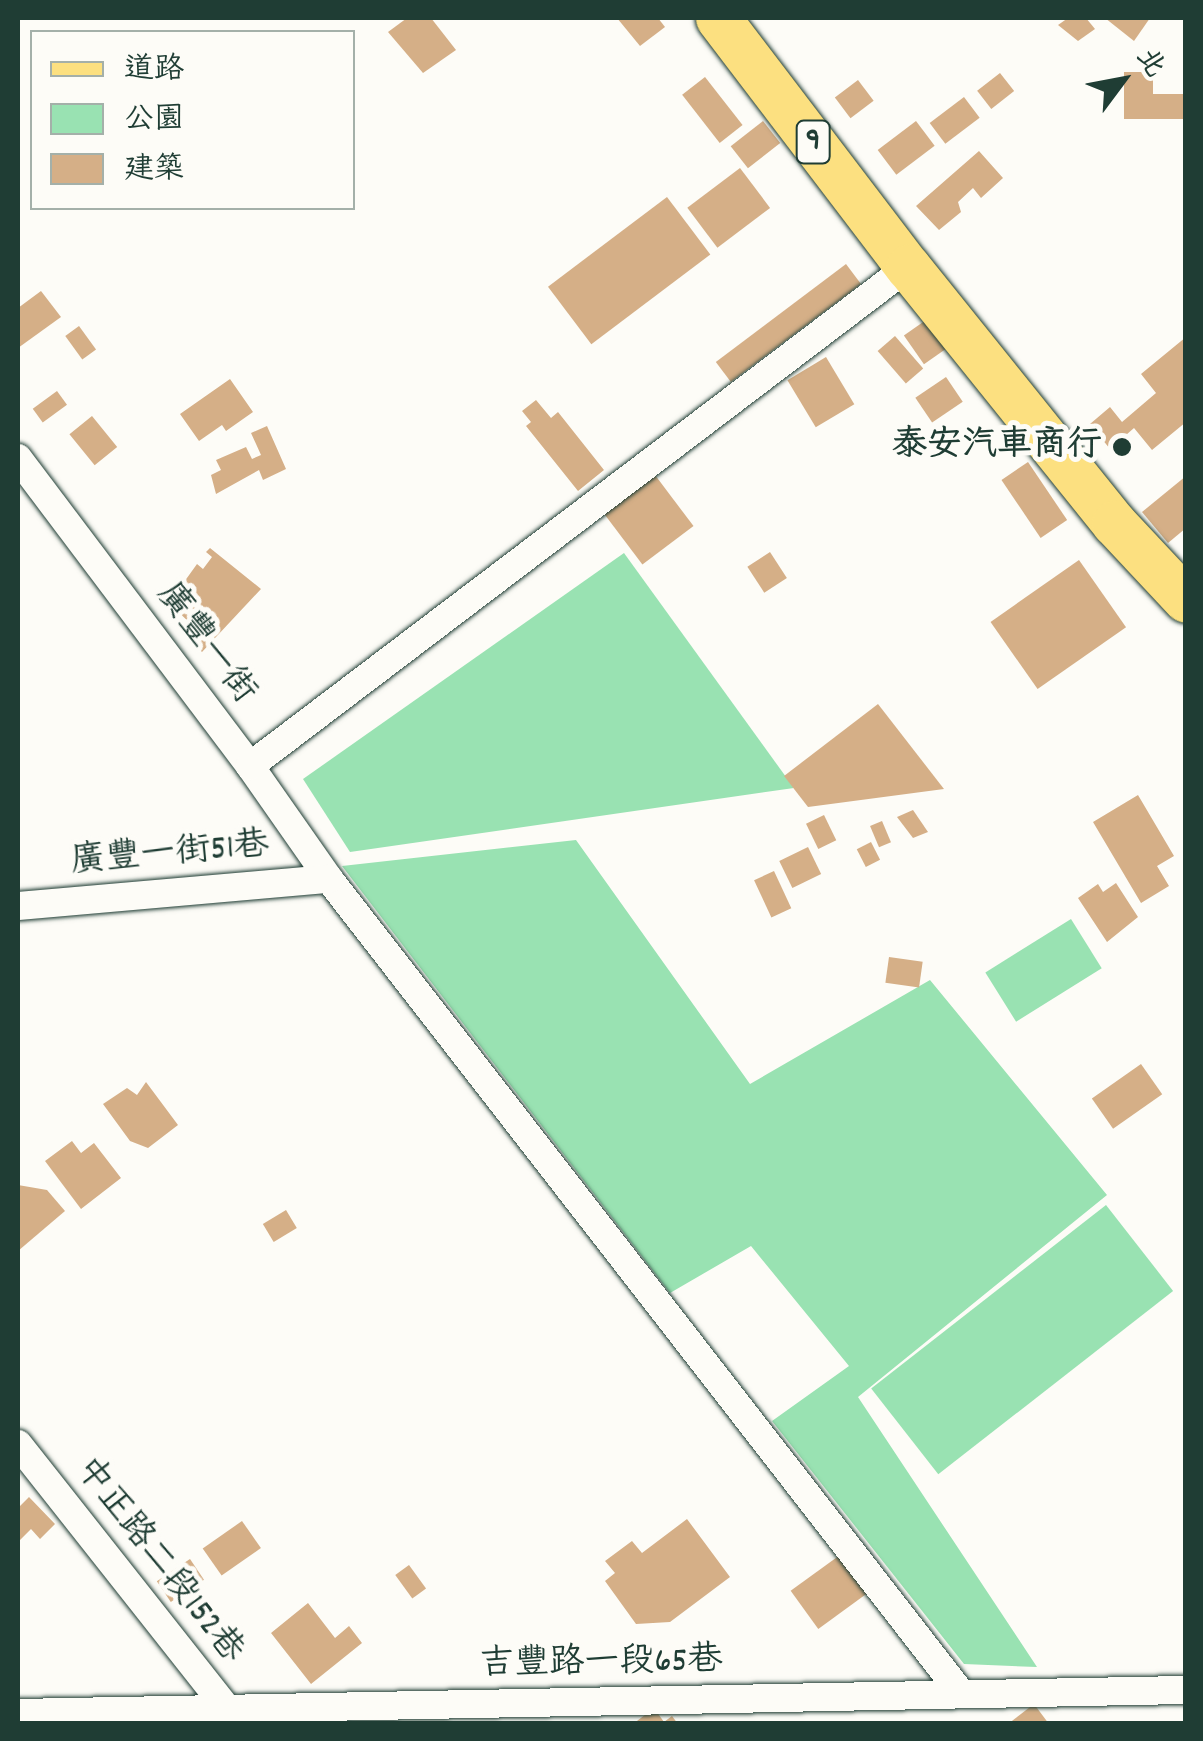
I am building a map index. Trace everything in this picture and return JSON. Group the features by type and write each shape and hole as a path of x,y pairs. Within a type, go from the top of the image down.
{"main road":[{"name":"9","path":"718,18 908,267 1114,523 1186,600"}],"street":[{"path":"250,766 908,267"},
{"name":"廣豐一街","path":"18,458 250,766 329,879 960,1692"},
{"name":"廣豐一街51巷","path":"18,906 329,879"},
{"name":"中正路二段152巷","path":"18,1444 234,1717"},
{"name":"吉豐路一段65巷","path":"18,1713 234,1717 960,1692 1186,1690"}],"green space":[{"path":"624,553 794,788 350,852 303,779"},
{"path":"576,840 750,1084 930,980 1107,1195 858,1397 1037,1667 964,1664 772,1421 849,1366 751,1246 670,1293 342,866"},
{"path":"1071,919 1102,968 1016,1022 985,973"},
{"path":"1106,1205 1173,1291 938,1474 871,1388"}],"building":[{"path":"407,18 431,18 456,50 423,73 388,32"},
{"path":"617,18 658,18 665,27 640,46"},
{"path":"1068,18 1086,18 1095,29 1078,41 1058,25"},
{"path":"1105,18 1150,18 1134,41"},
{"path":"1124,72 1153,72 1153,94 1186,94 1186,119 1124,119"},
{"path":"1000,73 1014,91 991,109 977,91"},
{"path":"705,77 743,125 720,143 682,95"},
{"path":"858,80 874,101 850,118 835,97"},
{"path":"964,97 980,118 945,144 930,123"},
{"path":"763,121 780,143 748,168 731,146"},
{"path":"916,121 935,146 896,175 878,150"},
{"path":"979,151 1003,178 981,198 973,188 958,202 961,212 939,230 916,206"},
{"path":"740,168 770,208 717,248 687,208"},
{"path":"667,197 710,255 591,344 548,287"},
{"path":"846,264 861,284 731,382 716,362"},
{"path":"41,291 61,317 18,348 18,308"},
{"path":"926,320 946,349 924,364 904,335"},
{"path":"79,326 96,349 82,359 65,336"},
{"path":"895,336 923,368 906,384 878,351"},
{"path":"1186,337 1186,422 1152,450 1134,428 1110,449 1090,424 1110,407 1122,422 1156,393 1141,374"},
{"path":"826,357 854,404 816,427 787,380"},
{"path":"946,377 963,402 932,423 915,398"},
{"path":"230,379 253,412 226,431 222,425 199,441 180,414"},
{"path":"57,391 67,405 43,422 33,409"},
{"path":"536,400 551,418 558,412 604,470 578,491 526,426 531,422 522,411"},
{"path":"92,416 117,447 95,465 69,434"},
{"path":"267,426 286,469 263,480 259,470 216,494 211,475 221,470 216,460 246,447 252,459 261,455 251,433"},
{"path":"1028,462 1067,520 1041,538 1001,480"},
{"path":"652,471 694,526 642,565 601,510"},
{"path":"1186,476 1186,528 1168,543 1142,512"},
{"path":"210,548 261,589 202,652 185,635 192,625 169,603 197,564 203,569 212,557 206,552"},
{"path":"770,552 787,578 764,593 747,567"},
{"path":"1079,560 1126,627 1038,689 991,622"},
{"path":"878,704 944,789 808,807 784,776"},
{"path":"1138,795 1174,856 1157,866 1169,886 1141,903 1093,822"},
{"path":"913,810 928,832 913,838 897,817"},
{"path":"824,815 836,840 818,849 806,824"},
{"path":"882,821 891,842 879,847 870,826"},
{"path":"871,842 880,860 866,867 857,849"},
{"path":"808,847 821,874 792,888 779,861"},
{"path":"774,871 791,908 771,917 754,880"},
{"path":"1116,883 1138,917 1107,942 1078,898 1098,884 1103,892"},
{"path":"889,957 923,962 919,987 885,983"},
{"path":"1141,1064 1162,1094 1113,1129 1092,1098"},
{"path":"146,1082 178,1125 148,1148 130,1141 103,1104 127,1088 137,1095"},
{"path":"72,1141 81,1153 94,1143 121,1178 81,1209 45,1161"},
{"path":"18,1185 47,1190 65,1211 18,1251"},
{"path":"286,1210 297,1228 274,1242 263,1224"},
{"path":"29,1497 55,1524 40,1539 31,1529 20,1540 18,1508"},
{"path":"687,1519 730,1577 670,1622 636,1624 605,1581 615,1573 605,1561 632,1541 642,1553"},
{"path":"242,1521 261,1548 222,1576 203,1549"},
{"path":"840,1555 868,1593 818,1629 791,1591"},
{"path":"190,1559 204,1580 171,1602 157,1581"},
{"path":"409,1565 426,1588 412,1598 395,1575"},
{"path":"308,1603 335,1638 349,1626 362,1643 311,1684 271,1633"},
{"path":"1034,1704 1049,1724 1008,1724"},
{"path":"654,1708 664,1722 672,1716 678,1724 633,1724"}],"place":[{"name":"泰安汽車商行","path":"1122,447"}]}
